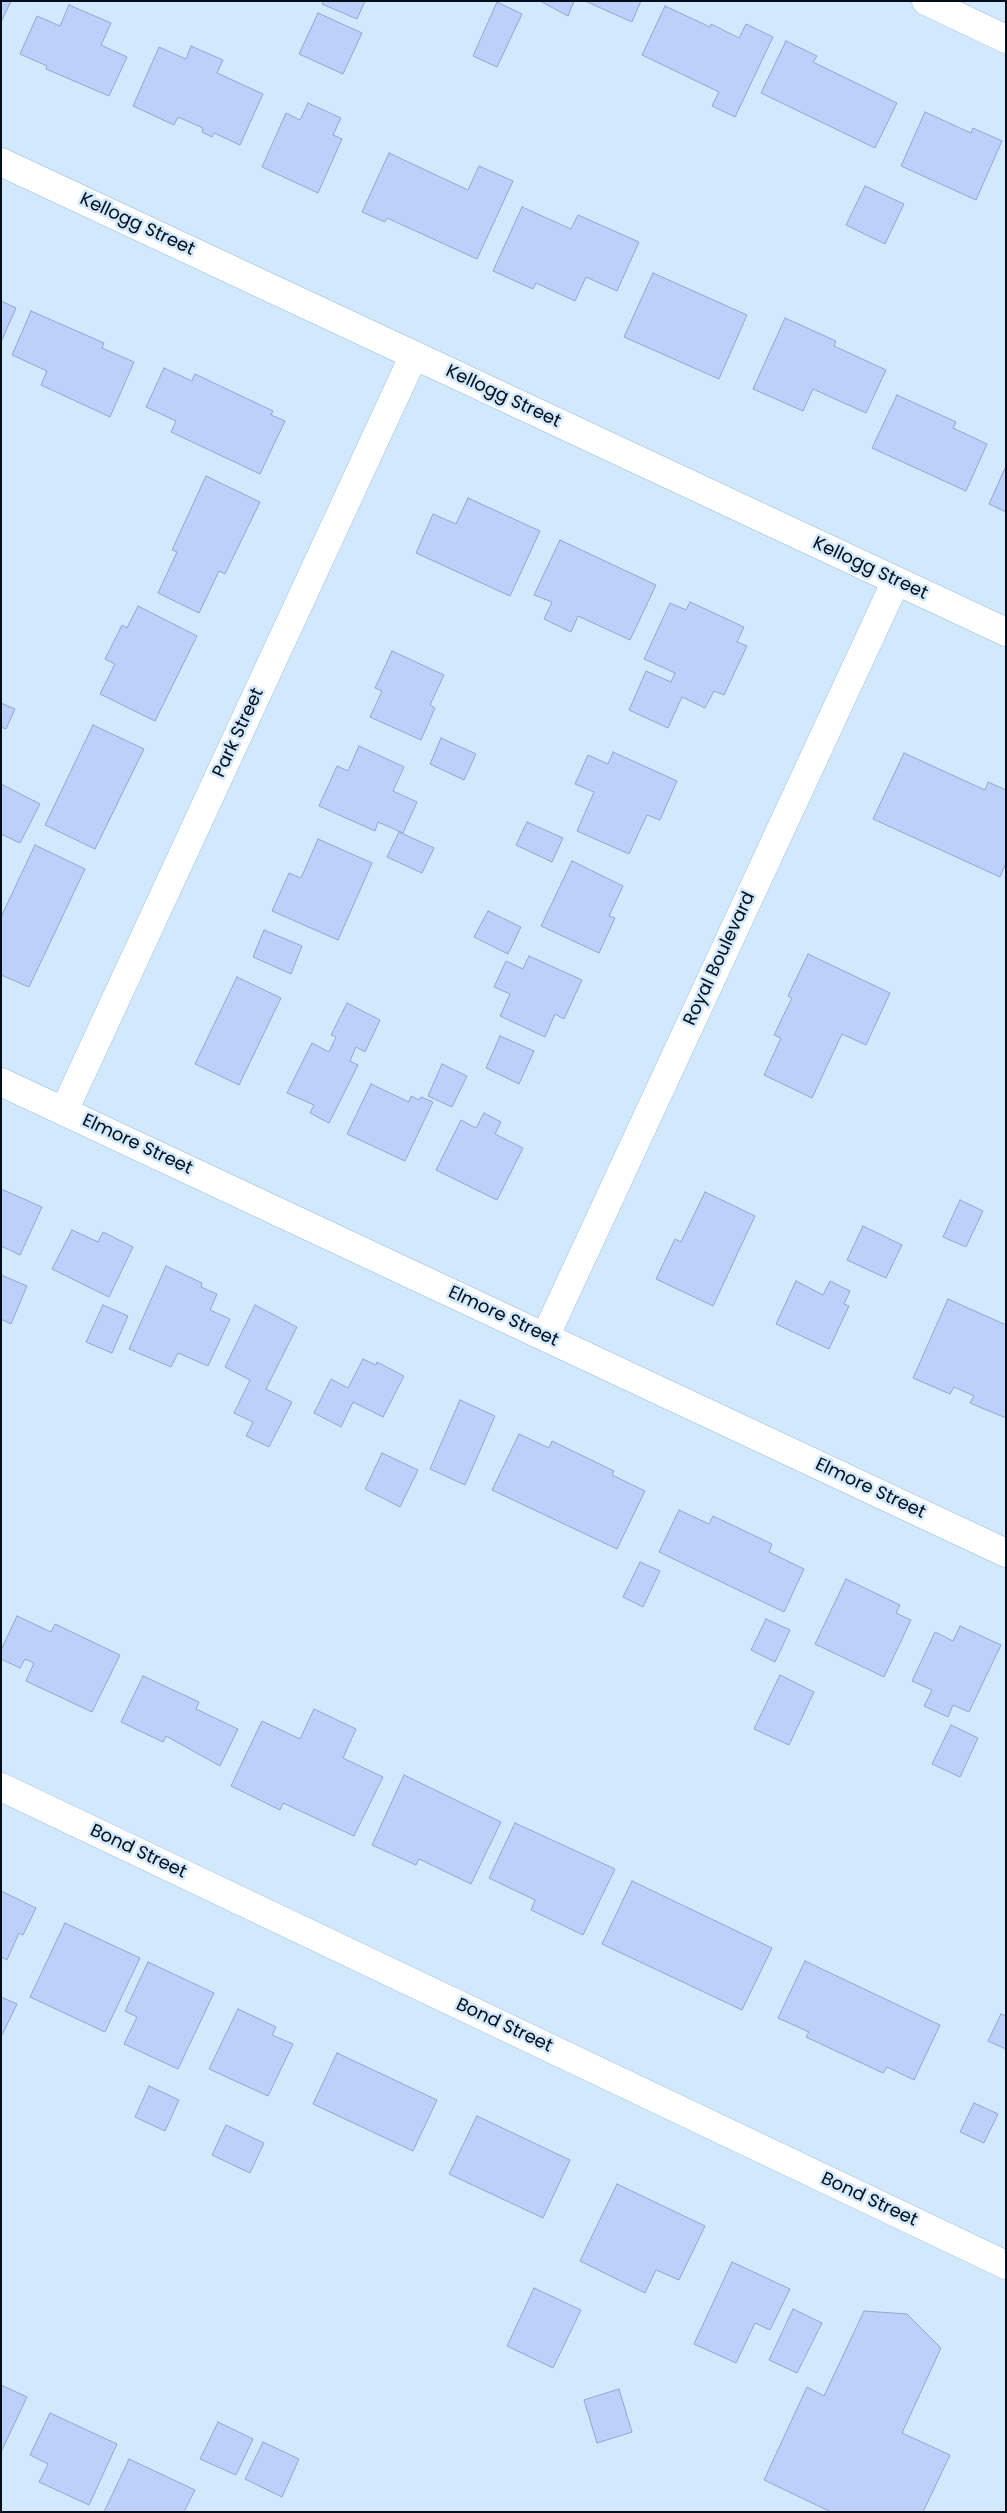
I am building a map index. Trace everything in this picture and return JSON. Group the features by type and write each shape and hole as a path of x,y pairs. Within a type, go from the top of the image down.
{"street":[{"path":"926,1 1006,39"},
{"name":"Kellogg Street","path":"1,162 1006,632"},
{"name":"Park Street","path":"64,1111 414,355"},
{"name":"Royal Boulevard","path":"545,1337 896,580"},
{"name":"Elmore Street","path":"1,1082 1006,1553"},
{"name":"Bond Street","path":"1,1787 1006,2265"}],"building":[{"path":"1,1 11,1 1,22"},
{"path":"324,1 365,1 357,19 322,4"},
{"path":"540,1 574,1 568,16"},
{"path":"585,1 641,1 632,22"},
{"path":"497,2 522,14 497,67 473,56"},
{"path":"69,5 111,23 101,45 127,57 109,96 46,69 47,66 20,54 37,16 60,26"},
{"path":"665,6 710,27 711,24 739,38 746,24 773,37 735,117 712,106 719,92 642,55"},
{"path":"318,13 362,33 343,74 299,54"},
{"path":"786,41 817,56 813,62 897,103 875,148 761,93"},
{"path":"191,46 223,60 217,73 263,94 240,145 214,133 212,137 202,132 203,128 178,117 174,125 133,106 159,47 186,59"},
{"path":"308,103 341,118 333,135 342,139 318,193 262,167 286,113 300,120"},
{"path":"925,112 971,133 973,128 1002,141 976,200 901,166"},
{"path":"389,153 468,190 479,166 513,181 477,259 387,218 385,222 362,212"},
{"path":"865,186 904,204 885,244 846,225"},
{"path":"522,207 571,229 578,215 639,242 617,291 586,277 575,301 536,283 533,289 493,271"},
{"path":"653,273 747,315 719,379 624,337"},
{"path":"1,301 16,308 1,342"},
{"path":"31,311 104,343 102,348 134,362 110,417 41,385 47,371 12,355"},
{"path":"785,318 836,341 834,346 886,370 866,413 813,389 803,411 753,389"},
{"path":"164,368 192,381 195,374 273,411 271,415 285,421 260,474 171,432 176,421 146,407"},
{"path":"897,395 956,422 953,428 987,444 966,491 872,448"},
{"path":"1006,466 1006,512 989,504"},
{"path":"206,476 260,502 225,574 219,571 199,613 158,593 177,552 172,550"},
{"path":"468,498 540,531 510,596 416,553 433,514 456,524"},
{"path":"560,540 656,585 630,640 578,616 571,632 544,619 552,602 534,595"},
{"path":"690,602 744,627 737,642 747,646 724,695 714,691 705,708 682,697 668,728 629,710 646,671 671,682 675,673 644,659 670,603 686,610"},
{"path":"138,606 197,636 155,721 100,694 115,664 105,659 122,625 127,628"},
{"path":"392,651 444,675 430,705 435,708 421,740 370,717 382,691 375,688"},
{"path":"1,703 15,709 6,729 1,727"},
{"path":"93,725 144,749 95,849 45,825"},
{"path":"441,738 476,754 464,780 430,764"},
{"path":"359,746 404,767 393,791 417,802 403,833 378,822 375,831 319,806 337,766 348,771"},
{"path":"613,752 677,781 660,820 647,815 629,854 577,831 594,792 575,784 588,755 608,764"},
{"path":"904,753 985,790 988,782 1006,790 1006,863 1000,877 873,819"},
{"path":"1,784 40,804 20,843 1,834"},
{"path":"527,822 563,838 552,862 516,845"},
{"path":"399,832 434,848 422,873 387,857"},
{"path":"318,839 372,863 338,940 272,911 289,873 301,878"},
{"path":"35,845 85,869 29,987 1,975 1,917"},
{"path":"572,861 623,886 609,916 615,918 599,953 541,926"},
{"path":"488,911 521,927 508,954 474,937"},
{"path":"264,930 302,946 291,974 253,957"},
{"path":"808,954 890,993 866,1045 842,1034 812,1098 764,1075 781,1038 774,1035 792,998 788,996"},
{"path":"529,956 582,980 564,1019 555,1014 545,1037 500,1016 510,994 494,987 506,961 523,969"},
{"path":"237,977 281,998 239,1085 195,1064"},
{"path":"347,1003 380,1020 365,1052 356,1047 350,1061 358,1065 329,1123 310,1113 314,1105 287,1093 312,1043 329,1052 336,1037 331,1035"},
{"path":"500,1036 534,1051 519,1084 486,1068"},
{"path":"442,1064 467,1076 452,1107 428,1096"},
{"path":"371,1084 409,1102 411,1096 419,1100 421,1097 433,1102 405,1161 347,1134"},
{"path":"484,1113 501,1122 495,1134 523,1148 497,1200 436,1170 461,1120 476,1128"},
{"path":"1,1189 42,1207 20,1255 1,1246"},
{"path":"705,1192 755,1216 713,1306 656,1279 675,1239 681,1242"},
{"path":"960,1200 983,1211 966,1247 943,1237"},
{"path":"863,1226 902,1245 886,1278 847,1260"},
{"path":"72,1230 98,1242 103,1232 133,1247 109,1297 52,1269"},
{"path":"166,1266 202,1283 201,1287 217,1294 210,1310 230,1319 208,1366 178,1353 171,1367 129,1349"},
{"path":"1,1275 27,1286 11,1324 1,1319"},
{"path":"796,1281 823,1295 830,1281 850,1291 844,1304 849,1306 829,1349 776,1324"},
{"path":"948,1299 1006,1325 1006,1418 970,1403 974,1396 954,1387 950,1394 913,1378"},
{"path":"103,1305 128,1316 112,1353 86,1342"},
{"path":"255,1305 297,1327 266,1389 292,1402 269,1447 246,1436 253,1422 234,1413 250,1380 225,1367"},
{"path":"363,1359 376,1365 377,1362 404,1376 383,1417 353,1402 341,1427 314,1413 331,1379 348,1388"},
{"path":"460,1400 495,1416 465,1485 430,1469"},
{"path":"519,1434 549,1448 552,1441 614,1471 612,1475 645,1491 617,1549 492,1490"},
{"path":"382,1453 418,1470 400,1507 365,1489"},
{"path":"679,1510 709,1524 713,1516 772,1544 769,1552 804,1569 784,1612 659,1552"},
{"path":"640,1562 660,1571 643,1607 623,1597"},
{"path":"846,1579 900,1605 896,1613 911,1620 884,1677 815,1644"},
{"path":"17,1616 51,1632 55,1624 120,1655 92,1712 26,1681 34,1663 25,1659 20,1668 1,1659 1,1650"},
{"path":"766,1619 790,1630 775,1662 751,1650"},
{"path":"960,1626 1001,1645 969,1712 953,1705 948,1717 924,1706 932,1690 912,1681 935,1632 953,1641"},
{"path":"780,1675 814,1692 789,1745 754,1729"},
{"path":"143,1676 199,1702 196,1709 238,1729 220,1766 166,1736 163,1742 121,1722"},
{"path":"314,1709 356,1729 343,1758 383,1777 354,1836 283,1803 280,1810 231,1786 262,1721 300,1739"},
{"path":"951,1725 978,1738 960,1777 932,1764"},
{"path":"404,1775 501,1822 471,1884 419,1859 416,1865 372,1845"},
{"path":"515,1823 615,1869 583,1935 531,1910 535,1900 489,1878"},
{"path":"632,1881 772,1948 742,2010 602,1944"},
{"path":"1,1891 36,1908 23,1935 19,1933 7,1960 1,1957"},
{"path":"65,1923 140,1958 105,2032 30,1997"},
{"path":"805,1961 940,2025 914,2080 887,2067 883,2073 806,2037 809,2032 778,2018"},
{"path":"148,1962 214,1993 178,2069 124,2044 137,2017 125,2011"},
{"path":"1,1997 17,2004 1,2037"},
{"path":"238,2009 276,2027 272,2035 293,2044 268,2096 209,2069"},
{"path":"1001,2014 1006,2016 1006,2049 988,2041"},
{"path":"337,2053 437,2100 413,2151 313,2104"},
{"path":"149,2086 179,2100 165,2131 135,2117"},
{"path":"974,2103 998,2114 984,2143 960,2132"},
{"path":"477,2116 570,2160 543,2218 449,2174"},
{"path":"226,2125 264,2143 250,2173 212,2155"},
{"path":"617,2184 705,2226 679,2280 656,2270 645,2293 580,2261"},
{"path":"732,2262 790,2289 770,2330 755,2323 736,2363 694,2344"},
{"path":"534,2288 581,2310 553,2368 507,2346"},
{"path":"793,2309 822,2323 797,2373 769,2360"},
{"path":"864,2311 907,2314 941,2348 902,2433 950,2455 923,2512 831,2512 764,2480 807,2387 824,2396"},
{"path":"1,2385 27,2397 1,2452"},
{"path":"619,2389 632,2432 597,2443 584,2400"},
{"path":"50,2413 117,2444 89,2505 39,2482 48,2464 30,2455"},
{"path":"218,2422 253,2439 236,2475 200,2459"},
{"path":"263,2442 299,2459 282,2497 245,2479"},
{"path":"129,2459 195,2490 184,2512 104,2512"}]}
